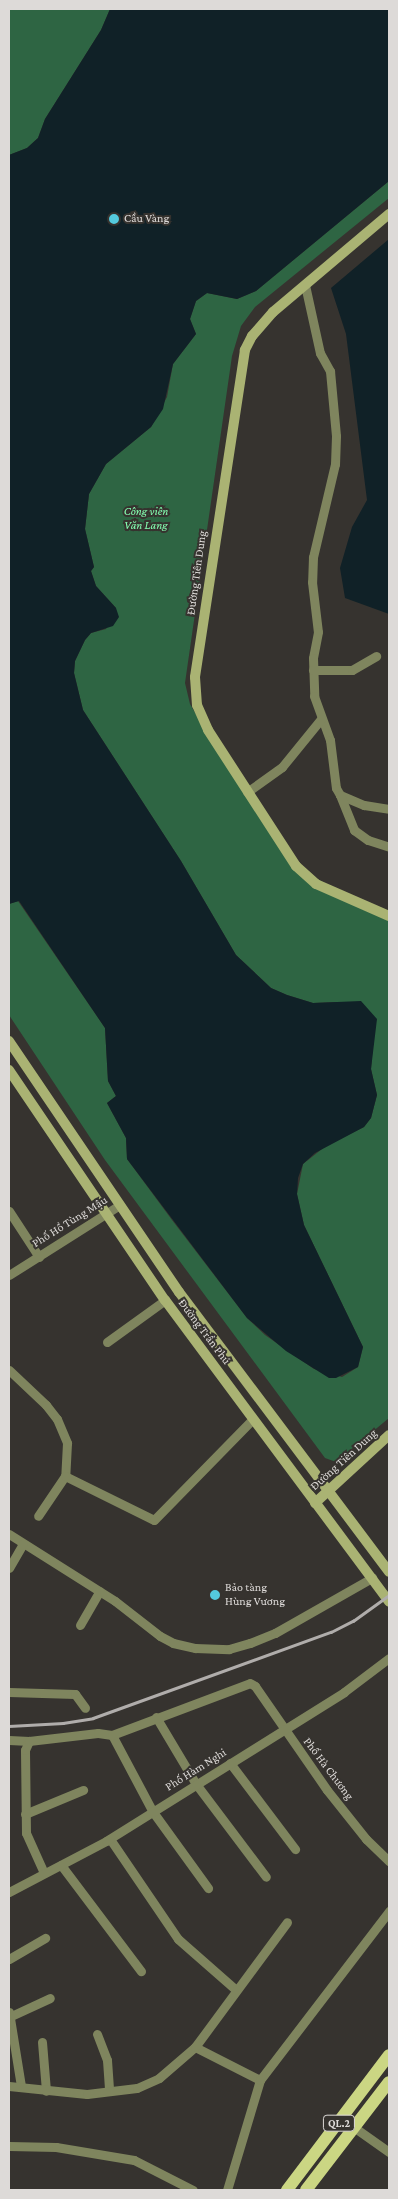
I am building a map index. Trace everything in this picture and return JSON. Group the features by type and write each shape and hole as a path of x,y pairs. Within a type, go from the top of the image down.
{"main road":[{"name":"Đường Tiên Dung","path":"389,214 304,285 262,323 252,336 241,366 195,677 202,716 281,846 307,876 330,891 389,916"},
{"name":"Đường Trần Phú","path":"9,1041 118,1206 389,1572"},
{"name":"Đường Trần Phú","path":"9,1070 104,1215 389,1602"},
{"name":"Đường Tiên Dung","path":"315,1503 389,1435"},
{"name":"QL.2","path":"287,2190 389,2055"},
{"name":"QL.2","path":"306,2190 389,2082"}],"street":[{"path":"304,285 320,353 330,371 336,436 335,464 314,557 312,582 318,632 313,670 314,696 320,719 330,740 336,788 354,830 368,840 389,847"},
{"path":"313,670 352,670 376,656"},
{"path":"247,792 282,767 320,719"},
{"path":"340,795 364,805 389,809"},
{"name":"Phố Hồ Tùng Mậu","path":"9,1275 118,1206"},
{"path":"9,1211 39,1257"},
{"path":"108,1342 165,1300"},
{"path":"10,1373 57,1419 67,1444 65,1476 38,1516"},
{"path":"65,1476 154,1520 253,1419"},
{"path":"9,1534 22,1544 100,1591 173,1643 214,1650 250,1643 275,1633 372,1578"},
{"path":"9,1568 22,1544"},
{"path":"80,1625 100,1591"},
{"name":"Phố Hàm Nghi","path":"9,1892 110,1839 344,1692 389,1658"},
{"name":"Phố Hà Chương","path":"156,1717 246,1684 255,1686 283,1729 366,1839 389,1861"},
{"path":"9,1692 75,1694 85,1708"},
{"path":"9,1740 29,1742 98,1733 112,1735 156,1717 196,1784 266,1877"},
{"path":"112,1735 153,1812 208,1888"},
{"path":"29,1742 25,1750 27,1839 44,1873"},
{"path":"230,1763 295,1849"},
{"path":"25,1814 83,1790"},
{"path":"110,1839 178,1939 235,1989"},
{"path":"61,1865 141,1971"},
{"path":"226,2190 260,2080 389,1910"},
{"path":"9,2086 76,2094 109,2091 149,2084 170,2070 195,2047 235,1989 287,1922"},
{"path":"9,1959 45,1938"},
{"path":"21,2086 13,2056 9,2015 50,1998"},
{"path":"97,2034 107,2060 109,2091"},
{"path":"42,2042 46,2090"},
{"path":"195,2047 260,2080"},
{"path":"355,2128 389,2152"},
{"path":"9,2146 56,2147 134,2160 177,2187 193,2190"}],"green space":[{"path":"9,9 110,9 101,30 45,119 38,138 27,148 9,155"},
{"name":"Công viên Văn Lang","path":"389,181 389,198 255,307 241,326 232,356 185,683 190,704 222,759 294,867 389,916 389,1418 336,1462 325,1458 105,1160 9,1015 9,904 18,901 105,1028 108,1081 116,1096 107,1103 126,1138 127,1159 172,1220 247,1318 265,1335 314,1369 342,1377 358,1367 363,1347 304,1225 297,1194 303,1164 327,1145 364,1127 371,1118 377,1095 371,1069 373,1044 337,1002 313,1003 271,988 236,955 181,861 83,710 74,673 75,661 85,640 91,633 106,629 116,608 96,586 91,571 94,567 85,529 89,494 106,464 151,427 167,397 173,364 196,334 190,319 196,301 207,293 237,299 256,291"}],"shaded area":[{"path":"110,9 389,9 389,181 256,291 237,299 207,293 196,301 190,319 196,334 173,364 163,409 151,427 106,464 89,494 85,529 94,567 91,571 96,586 116,608 119,617 113,626 91,633 85,640 75,661 74,673 83,710 181,861 236,955 271,988 313,1003 361,1001 377,1019 371,1069 377,1095 371,1118 364,1127 315,1153 303,1164 298,1178 297,1194 304,1225 363,1347 358,1367 336,1378 329,1378 286,1351 247,1318 127,1159 126,1138 107,1103 116,1096 108,1081 105,1028 19,901 9,904 9,155 27,148 38,138 45,119 101,30"},
{"path":"389,239 389,614 345,598 340,568 352,527 367,500 346,334 331,288"}],"railway":[{"path":"9,1726 63,1723 93,1718 331,1632 353,1621 389,1595"}],"place":[{"name":"Cầu Vàng","path":"114,219"},
{"name":"Bảo tàng Hùng Vương","path":"215,1595"}]}
